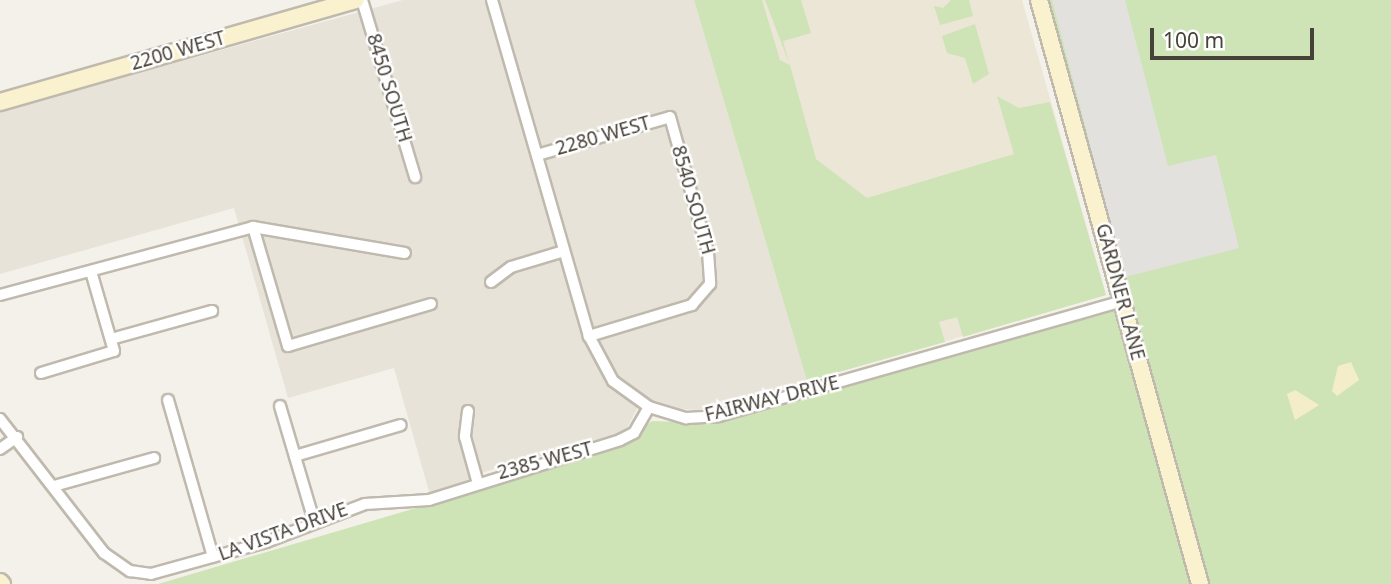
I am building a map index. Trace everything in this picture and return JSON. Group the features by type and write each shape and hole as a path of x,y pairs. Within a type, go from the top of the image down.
{"street":[{"name":"2200 WEST","path":"0,102 356,0"},
{"name":"8450 SOUTH","path":"362,0 415,177"},
{"name":"FAIRWAY DRIVE","path":"492,0 589,336 613,381 649,407 686,418 719,416 1122,300"},
{"name":"GARDNER LANE","path":"1039,0 1200,584"},
{"name":"2280 WEST","path":"537,155 670,117"},
{"name":"8540 SOUTH","path":"589,336 692,305 710,284 711,263 670,117"},
{"path":"253,228 288,346 431,304"},
{"path":"0,295 92,275 217,233 253,228 405,253"},
{"path":"491,282 511,268 564,251"},
{"path":"41,373 114,351 92,275"},
{"path":"111,339 212,311"},
{"path":"168,400 214,557"},
{"path":"280,406 314,521"},
{"name":"2385 WEST","path":"429,500 470,489 477,480 627,438 649,407"},
{"path":"468,411 465,437 477,480"},
{"name":"LA VISTA DRIVE","path":"0,419 17,437 104,553 130,571 151,574 214,557 314,521 388,499 429,500"},
{"path":"295,456 401,425"},
{"path":"0,449 17,437"},
{"path":"54,486 154,458"}],"shaded area":[{"path":"403,0 694,0 807,381 704,410 676,409 643,397 625,432 470,476 474,490 432,502 394,368 288,398 234,208 0,274 0,111"},
{"path":"694,0 1022,0 1106,295 807,381"},
{"path":"1052,0 1125,0 1168,166 1216,155 1239,248 1125,277"}],"green space":[{"path":"694,0 762,0 780,60 790,65 816,159 867,198 1014,154 997,96 1019,108 1050,102 1106,295 963,337 957,317 939,322 945,342 807,381"},
{"path":"765,0 801,0 811,33 783,41 789,63"},
{"path":"951,0 969,0 973,16 940,25 934,6 943,8"},
{"path":"1047,0 1391,0 1391,584 158,584 616,449 652,421 717,423 1114,310 1128,312"},
{"path":"975,24 989,74 973,84 965,58 947,53 942,36"}],"sand":[{"path":"1351,362 1359,380 1337,396 1332,391 1338,366"},
{"path":"1295,390 1319,405 1295,420 1287,394"}]}
